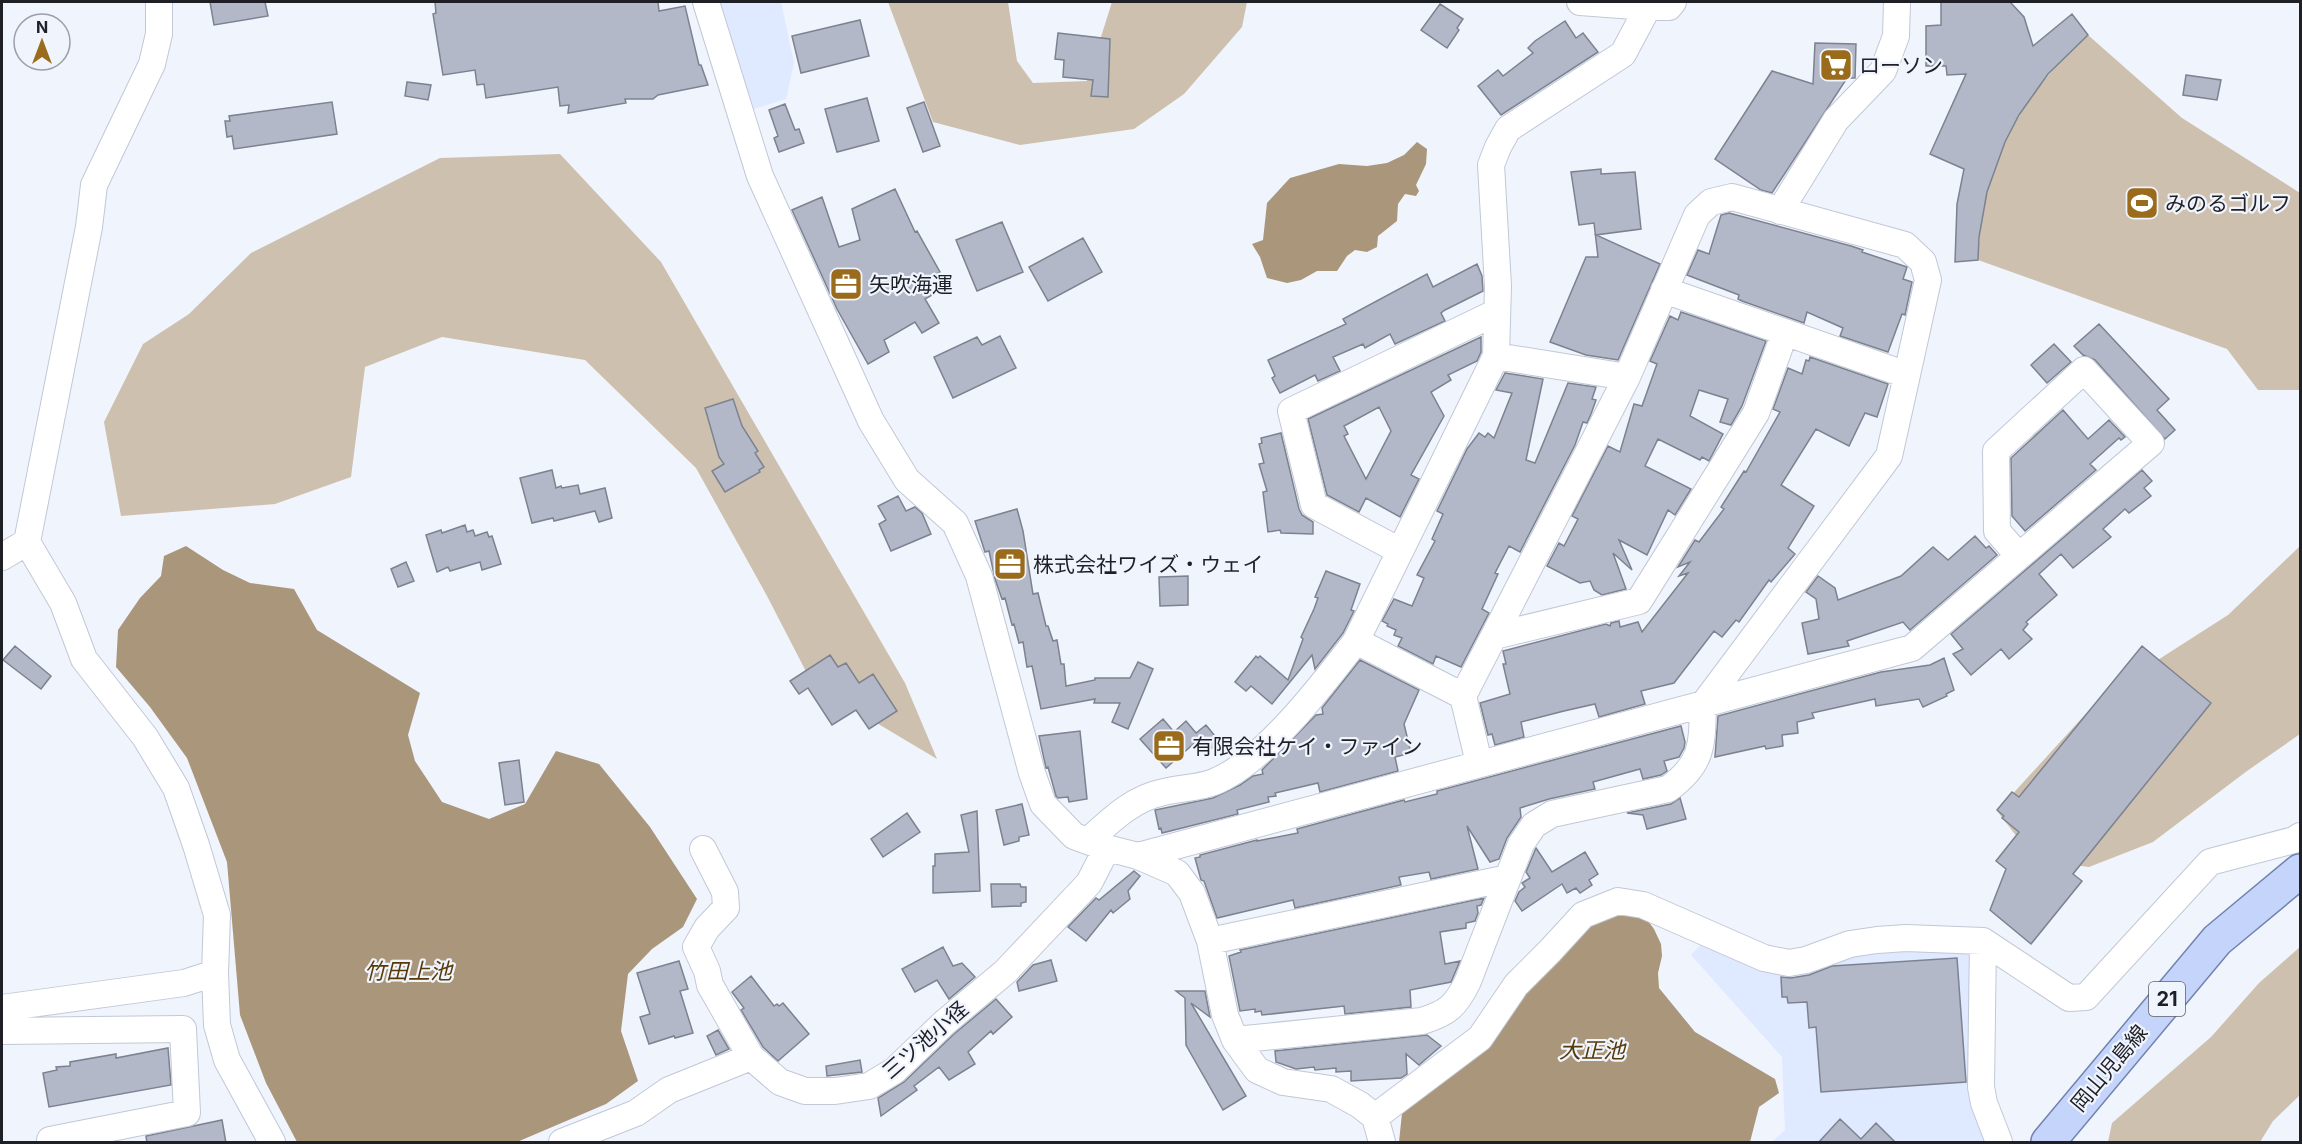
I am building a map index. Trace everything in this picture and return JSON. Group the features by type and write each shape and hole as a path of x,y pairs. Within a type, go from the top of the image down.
{"main road":[{"name":"岡山児島線","path":"2048,1143 2217,940 2301,871"}],"street":[{"path":"159,2 159,34 152,64 94,185 89,227 27,542 63,603 84,659 145,737 176,788 217,915 215,973 217,1024 227,1060 272,1143"},
{"path":"706,2 736,106 760,176 871,421 907,480 955,523 979,576 1032,773 1043,804 1074,836 1138,856 1177,873 1192,893 1210,941 1225,1015 1235,1040 1257,1070 1283,1082 1331,1089 1376,1116 1382,1143"},
{"path":"1580,2 1648,7 1669,7 1673,2"},
{"path":"1780,211 1836,120 1883,71 1896,36 1897,2"},
{"path":"1627,377 1496,356 1496,220 1491,165 1508,129 1623,54 1648,7"},
{"path":"1235,1040 1422,1021 1441,1015 1459,999 1468,981 1521,844 1534,825 1552,814 1668,789 1682,779 1700,754 1703,705 1889,456 1928,280 1923,262 1905,245 1732,197 1711,202 1697,214 1627,377 1463,696 1479,763"},
{"path":"1665,290 1907,375"},
{"path":"1400,551 1314,505 1291,411 1497,312"},
{"path":"1494,636 1639,601 1756,412 1785,332"},
{"name":"三ツ池小径","path":"703,849 725,892 726,908 707,928 696,947 707,971 710,986 751,1057 780,1082 805,1091 835,1091 869,1086 886,1076 1005,972 1089,883 1097,844 1122,809 1161,792 1213,783 1254,758 1324,683 1356,641 1496,356"},
{"path":"1138,856 1912,648 2151,443 2084,370 1996,451 1997,531 2019,556"},
{"path":"2,557 27,542"},
{"path":"1356,641 1463,696"},
{"path":"1376,1116 1480,1038 1516,986 1583,915 1618,901 1643,905 1764,958 1789,963 1806,960 1850,944 1877,940 1906,938 1983,941 2069,998 2086,997 2210,862 2294,840 2301,836"},
{"path":"1210,941 1508,878"},
{"path":"1983,941 1981,1087 1984,1103 2000,1143"},
{"path":"7,1013 184,983 215,973"},
{"path":"2,1031 183,1029 187,1113 50,1140"},
{"path":"562,1143 636,1113 669,1090 751,1057"}],"shaded area":[{"path":"718,2 781,2 794,63 786,99 747,111"},
{"path":"888,2 1008,2 1017,61 1033,83 1087,81 1112,2 1247,2 1242,27 1184,94 1134,129 1020,145 933,122"},
{"name":"みのるゴルフ","path":"2088,35 2182,118 2300,193 2300,390 2258,390 2227,349 1978,260 1987,194 1996,164 2009,136 2024,108 2042,83"},
{"path":"560,154 661,262 905,683 937,759 813,685 696,468 585,360 442,337 365,367 351,477 275,504 121,516 104,422 143,344 189,314 251,253 440,158"},
{"path":"2300,546 2300,734 2153,842 2089,867 2035,860 1997,811 2103,695 2228,615"},
{"path":"1706,939 1741,955 1960,946 1976,954 1991,1142 1772,1142 1785,1130 1782,1057 1691,955"},
{"path":"2300,947 2300,1095 2273,1121 2260,1142 2108,1142 2112,1123 2211,1037 2259,983"}],"water":[{"path":"1417,142 1427,149 1426,164 1416,185 1419,191 1416,196 1405,194 1398,204 1397,221 1378,236 1377,247 1367,252 1355,250 1347,256 1337,271 1317,271 1301,280 1287,283 1267,278 1260,257 1252,244 1263,240 1267,203 1290,178 1339,164 1367,166 1387,163 1404,155"},
{"name":"竹田上池","path":"186,546 223,570 250,583 294,589 317,630 420,693 408,735 415,761 442,802 489,819 525,804 556,751 599,764 650,827 697,899 683,927 652,949 628,974 621,1031 638,1081 606,1104 517,1142 297,1142 266,1083 240,1015 227,862 187,758 150,707 116,667 118,630 140,598 161,576 164,556"},
{"name":"大正池","path":"1626,911 1648,921 1654,929 1661,944 1659,988 1695,1032 1775,1079 1779,1093 1759,1107 1750,1142 1399,1142 1402,1113 1486,1049 1522,988 1590,918"}],"building":[{"path":"210,2 265,2 268,16 214,25"},
{"path":"435,2 658,2 659,11 685,6 699,65 701,65 708,85 658,95 653,99 625,99 626,103 568,113 569,105 560,106 558,87 486,98 484,84 477,85 475,70 443,75 433,14 436,13"},
{"path":"1941,2 2010,2 2024,17 2033,46 2072,14 2088,35 2048,74 2019,115 2005,142 1987,192 1979,237 1978,260 1955,262 1957,204 1964,169 1930,154 1966,74 1947,75 1946,66 1926,66 1926,26 1941,25"},
{"path":"1440,4 1463,19 1457,28 1459,30 1447,48 1421,30"},
{"path":"860,20 869,56 801,73 792,36"},
{"path":"1565,21 1576,38 1583,33 1598,52 1501,115 1478,86 1498,70 1503,76 1533,53 1528,48 1535,41"},
{"path":"1058,33 1110,39 1108,97 1091,96 1093,80 1063,77 1064,60 1055,59"},
{"path":"1815,43 1856,44 1855,78 1847,78 1772,193 1761,190 1715,159 1772,71 1813,84"},
{"path":"2186,75 2221,80 2217,100 2183,95"},
{"path":"407,82 431,85 428,100 405,96"},
{"path":"867,98 879,141 837,152 825,109"},
{"path":"332,102 337,134 234,149 232,136 227,137 225,121 230,121 229,116"},
{"path":"924,102 940,146 923,152 907,108"},
{"path":"785,104 795,130 799,129 804,143 779,152 774,138 778,136 769,110"},
{"path":"1601,169 1601,174 1635,172 1641,229 1596,235 1660,264 1618,360 1586,355 1550,342 1586,257 1598,257 1594,223 1579,225 1571,172"},
{"path":"895,189 915,232 917,231 940,272 924,281 932,295 925,299 939,323 922,333 915,322 884,340 889,352 868,364 837,309 792,210 822,197 839,247 860,240 852,209"},
{"path":"1729,213 1851,246 1907,267 1903,279 1912,282 1905,315 1902,314 1888,352 1840,336 1843,328 1807,312 1804,323 1742,301 1738,299 1739,295 1687,275 1698,250 1709,254 1721,215"},
{"path":"1002,222 1023,272 977,291 956,240"},
{"path":"1083,238 1102,272 1048,301 1029,267"},
{"path":"1477,264 1482,276 1483,291 1441,313 1445,321 1395,344 1390,334 1365,348 1363,344 1333,357 1340,371 1318,381 1315,375 1280,393 1272,378 1275,376 1268,360 1346,324 1343,319 1427,274 1433,287"},
{"path":"1681,312 1766,341 1742,406 1731,425 1720,422 1728,399 1699,390 1690,416 1723,434 1709,461 1702,457 1700,460 1658,439 1645,466 1691,489 1675,515 1668,510 1647,555 1619,540 1632,570 1613,553 1626,589 1602,595 1594,590 1590,581 1580,583 1547,566 1559,543 1564,546 1578,519 1572,516 1608,446 1620,452 1634,404 1642,406 1657,364 1650,361 1670,316 1678,320"},
{"path":"2099,324 2169,399 2157,410 2175,430 2165,439 2095,360 2083,355 2074,346"},
{"path":"1000,336 1016,368 953,398 934,357 977,337 982,345"},
{"path":"1481,337 1481,352 1477,361 1448,375 1451,380 1431,392 1444,416 1411,475 1419,479 1400,517 1366,498 1359,512 1327,495 1308,419","holes":["1379,407 1391,431 1366,479 1344,436 1348,434 1344,426"]},
{"path":"2054,344 2071,362 2047,383 2031,365"},
{"path":"1810,357 1888,384 1877,417 1865,413 1849,446 1816,429 1781,485 1814,506 1788,548 1795,554 1771,582 1769,580 1739,622 1736,620 1722,637 1714,631 1674,683 1641,691 1645,704 1599,717 1595,704 1521,722 1524,737 1495,745 1492,734 1488,735 1480,703 1510,694 1503,664 1506,664 1503,651 1606,624 1610,626 1611,623 1619,621 1620,627 1638,622 1642,632 1688,573 1679,576 1690,562 1678,567 1695,540 1699,542 1724,509 1721,507 1744,471 1746,472 1780,412 1773,409 1788,368 1802,374 1806,360 1809,361"},
{"path":"1505,373 1543,379 1526,460 1535,463 1568,383 1596,387 1592,399 1596,400 1587,423 1583,422 1575,445 1520,552 1509,546 1495,573 1498,574 1482,609 1489,613 1461,667 1436,656 1433,664 1398,646 1402,638 1394,635 1396,630 1382,621 1394,599 1412,606 1424,578 1417,575 1435,541 1432,539 1443,514 1437,511 1467,449 1479,433 1485,437 1488,433 1494,438 1512,393 1496,390"},
{"path":"733,399 742,426 758,451 755,453 764,467 759,470 760,472 725,492 712,471 724,464 719,457 705,408"},
{"path":"2063,410 2088,439 2109,420 2125,437 2121,440 2119,438 2090,464 2096,470 2025,531 2012,516 2011,458"},
{"path":"1281,433 1299,509 1302,515 1313,522 1313,534 1281,533 1280,530 1268,532 1263,492 1267,491 1259,464 1264,463 1259,444 1262,443 1261,438"},
{"path":"552,470 556,488 578,485 580,494 605,488 612,518 599,522 595,511 554,521 553,518 532,523 520,478"},
{"path":"2142,470 2152,481 2144,488 2151,496 2129,513 2125,509 2103,529 2111,537 2073,568 2061,554 2039,574 2057,595 2026,622 2028,624 2023,630 2032,639 2009,659 2001,649 1971,675 1953,654 1963,649 1951,634"},
{"path":"898,496 906,511 915,507 922,513 931,534 891,551 879,524 886,520 878,506"},
{"path":"1017,509 1023,531 1033,594 1038,593 1046,626 1048,626 1053,641 1057,640 1061,664 1064,664 1066,686 1095,680 1095,678 1130,678 1138,662 1153,669 1128,729 1112,722 1120,703 1094,703 1095,699 1041,709 1032,666 1027,667 1023,642 1019,643 1005,598 1002,599 995,579 989,551 985,552 975,521"},
{"path":"465,525 467,532 473,530 475,536 487,532 489,537 492,536 501,564 482,570 480,562 450,571 448,567 437,572 426,535 441,530 442,533"},
{"path":"1975,536 1986,548 1989,546 1997,555 1910,630 1903,622 1847,641 1849,646 1808,654 1802,623 1819,619 1816,599 1806,592 1818,576 1835,588 1838,600 1901,576 1933,547 1948,560"},
{"path":"406,562 414,581 398,587 391,569"},
{"path":"1326,571 1360,584 1351,610 1354,611 1343,633 1315,669 1312,655 1272,704 1251,686 1246,691 1235,682 1256,656 1258,658 1260,656 1288,680 1303,639 1301,637 1314,609 1318,598 1315,597"},
{"path":"1188,576 1188,605 1160,606 1159,577"},
{"path":"15,646 51,676 41,689 3,660"},
{"path":"2142,646 2211,703 2073,874 2082,881 2031,944 1990,910 2006,869 1996,861 2019,832 2002,818 2004,816 1997,810 2012,792 2019,797"},
{"path":"830,655 838,667 846,663 859,683 873,674 897,711 869,729 856,710 832,725 808,688 799,694 790,681"},
{"path":"1944,658 1954,690 1946,694 1947,696 1923,707 1919,699 1876,706 1875,699 1812,713 1814,718 1797,722 1798,733 1782,735 1783,746 1766,749 1765,746 1715,757 1718,716 1881,672 1930,665"},
{"path":"1360,660 1419,690 1404,724 1411,753 1395,757 1398,771 1320,792 1318,783 1275,793 1276,796 1268,797 1269,802 1237,810 1238,814 1162,833 1155,810 1213,798 1253,776 1263,774 1262,770 1316,715 1323,714 1322,708"},
{"name":"有限会社ケイ・ファイン","path":"1163,719 1174,732 1186,721 1196,733 1206,725 1219,741 1207,752 1197,741 1166,768 1140,739"},
{"path":"1681,726 1685,742 1684,748 1679,757 1664,761 1667,771 1661,775 1643,779 1640,769 1593,782 1595,789 1520,808 1521,817 1507,838 1499,859 1490,862 1467,826 1478,869 1431,879 1429,872 1399,877 1401,885 1295,908 1293,900 1217,918 1204,881 1201,880 1195,858 1200,855 1257,840 1298,833 1297,829 1404,800 1405,802 1437,794 1437,791"},
{"path":"1080,731 1087,799 1069,802 1068,797 1058,798 1056,796 1048,767 1046,768 1039,736"},
{"path":"519,760 524,802 505,805 499,763"},
{"path":"1680,798 1686,819 1647,829 1643,815 1627,813 1671,804"},
{"path":"1022,804 1029,835 1019,837 1019,841 1004,845 996,810"},
{"path":"977,811 980,891 933,893 935,854 969,852 961,815"},
{"path":"907,813 920,832 883,857 871,839"},
{"path":"1536,848 1552,872 1585,852 1598,874 1589,880 1592,885 1580,893 1576,888 1567,893 1562,884 1522,911 1515,901 1519,892 1525,887 1522,883 1530,878 1526,872"},
{"path":"1134,871 1140,876 1128,891 1130,899 1113,913 1111,910 1086,941 1068,927 1096,898 1099,900"},
{"path":"991,884 1020,884 1021,887 1026,887 1026,902 1021,903 1021,906 992,907"},
{"path":"1484,898 1481,905 1477,906 1478,913 1475,921 1466,923 1466,928 1440,932 1445,964 1460,961 1451,982 1410,990 1411,1007 1345,1014 1344,1006 1262,1015 1261,1011 1255,1012 1255,1009 1240,1011 1229,956 1241,952 1240,950"},
{"path":"943,947 953,966 962,963 975,977 949,999 937,980 915,992 902,969"},
{"path":"1957,958 1966,1082 1821,1092 1816,1027 1809,1028 1807,1002 1788,1003 1787,997 1782,997 1781,977 1809,975 1832,966"},
{"path":"1051,960 1057,981 1019,991 1017,982 1033,965"},
{"path":"679,961 688,989 680,991 693,1033 649,1044 640,1017 650,1014 637,973"},
{"path":"751,976 774,1006 783,1003 809,1034 778,1061 763,1047 741,1010 744,1008 732,992"},
{"path":"1176,991 1205,991 1210,1017 1191,1003 1246,1096 1223,1110 1186,1045 1185,998"},
{"path":"996,999 1012,1017 993,1034 991,1031 968,1052 975,1064 949,1080 939,1067 914,1086 917,1090 881,1116 878,1098 904,1082 954,1034"},
{"path":"718,1030 729,1049 716,1055 707,1036"},
{"path":"1427,1035 1441,1046 1419,1065 1406,1054 1407,1074 1401,1078 1351,1081 1351,1071 1336,1072 1336,1068 1315,1070 1314,1067 1296,1069 1276,1062 1275,1051"},
{"path":"168,1048 171,1085 49,1107 43,1073 57,1070 56,1067 70,1066 70,1062 116,1054 116,1058"},
{"path":"860,1060 862,1072 827,1076 826,1066"},
{"path":"1840,1119 1861,1139 1876,1123 1896,1143 1818,1143"},
{"path":"222,1120 226,1143 147,1143 146,1136"}],"place":[{"name":"ローソン","path":"1836,65"},
{"name":"みのるゴルフ","path":"2142,203"},
{"name":"矢吹海運","path":"846,284"},
{"name":"株式会社ワイズ・ウェイ","path":"1010,564"},
{"name":"有限会社ケイ・ファイン","path":"1169,746"}]}
